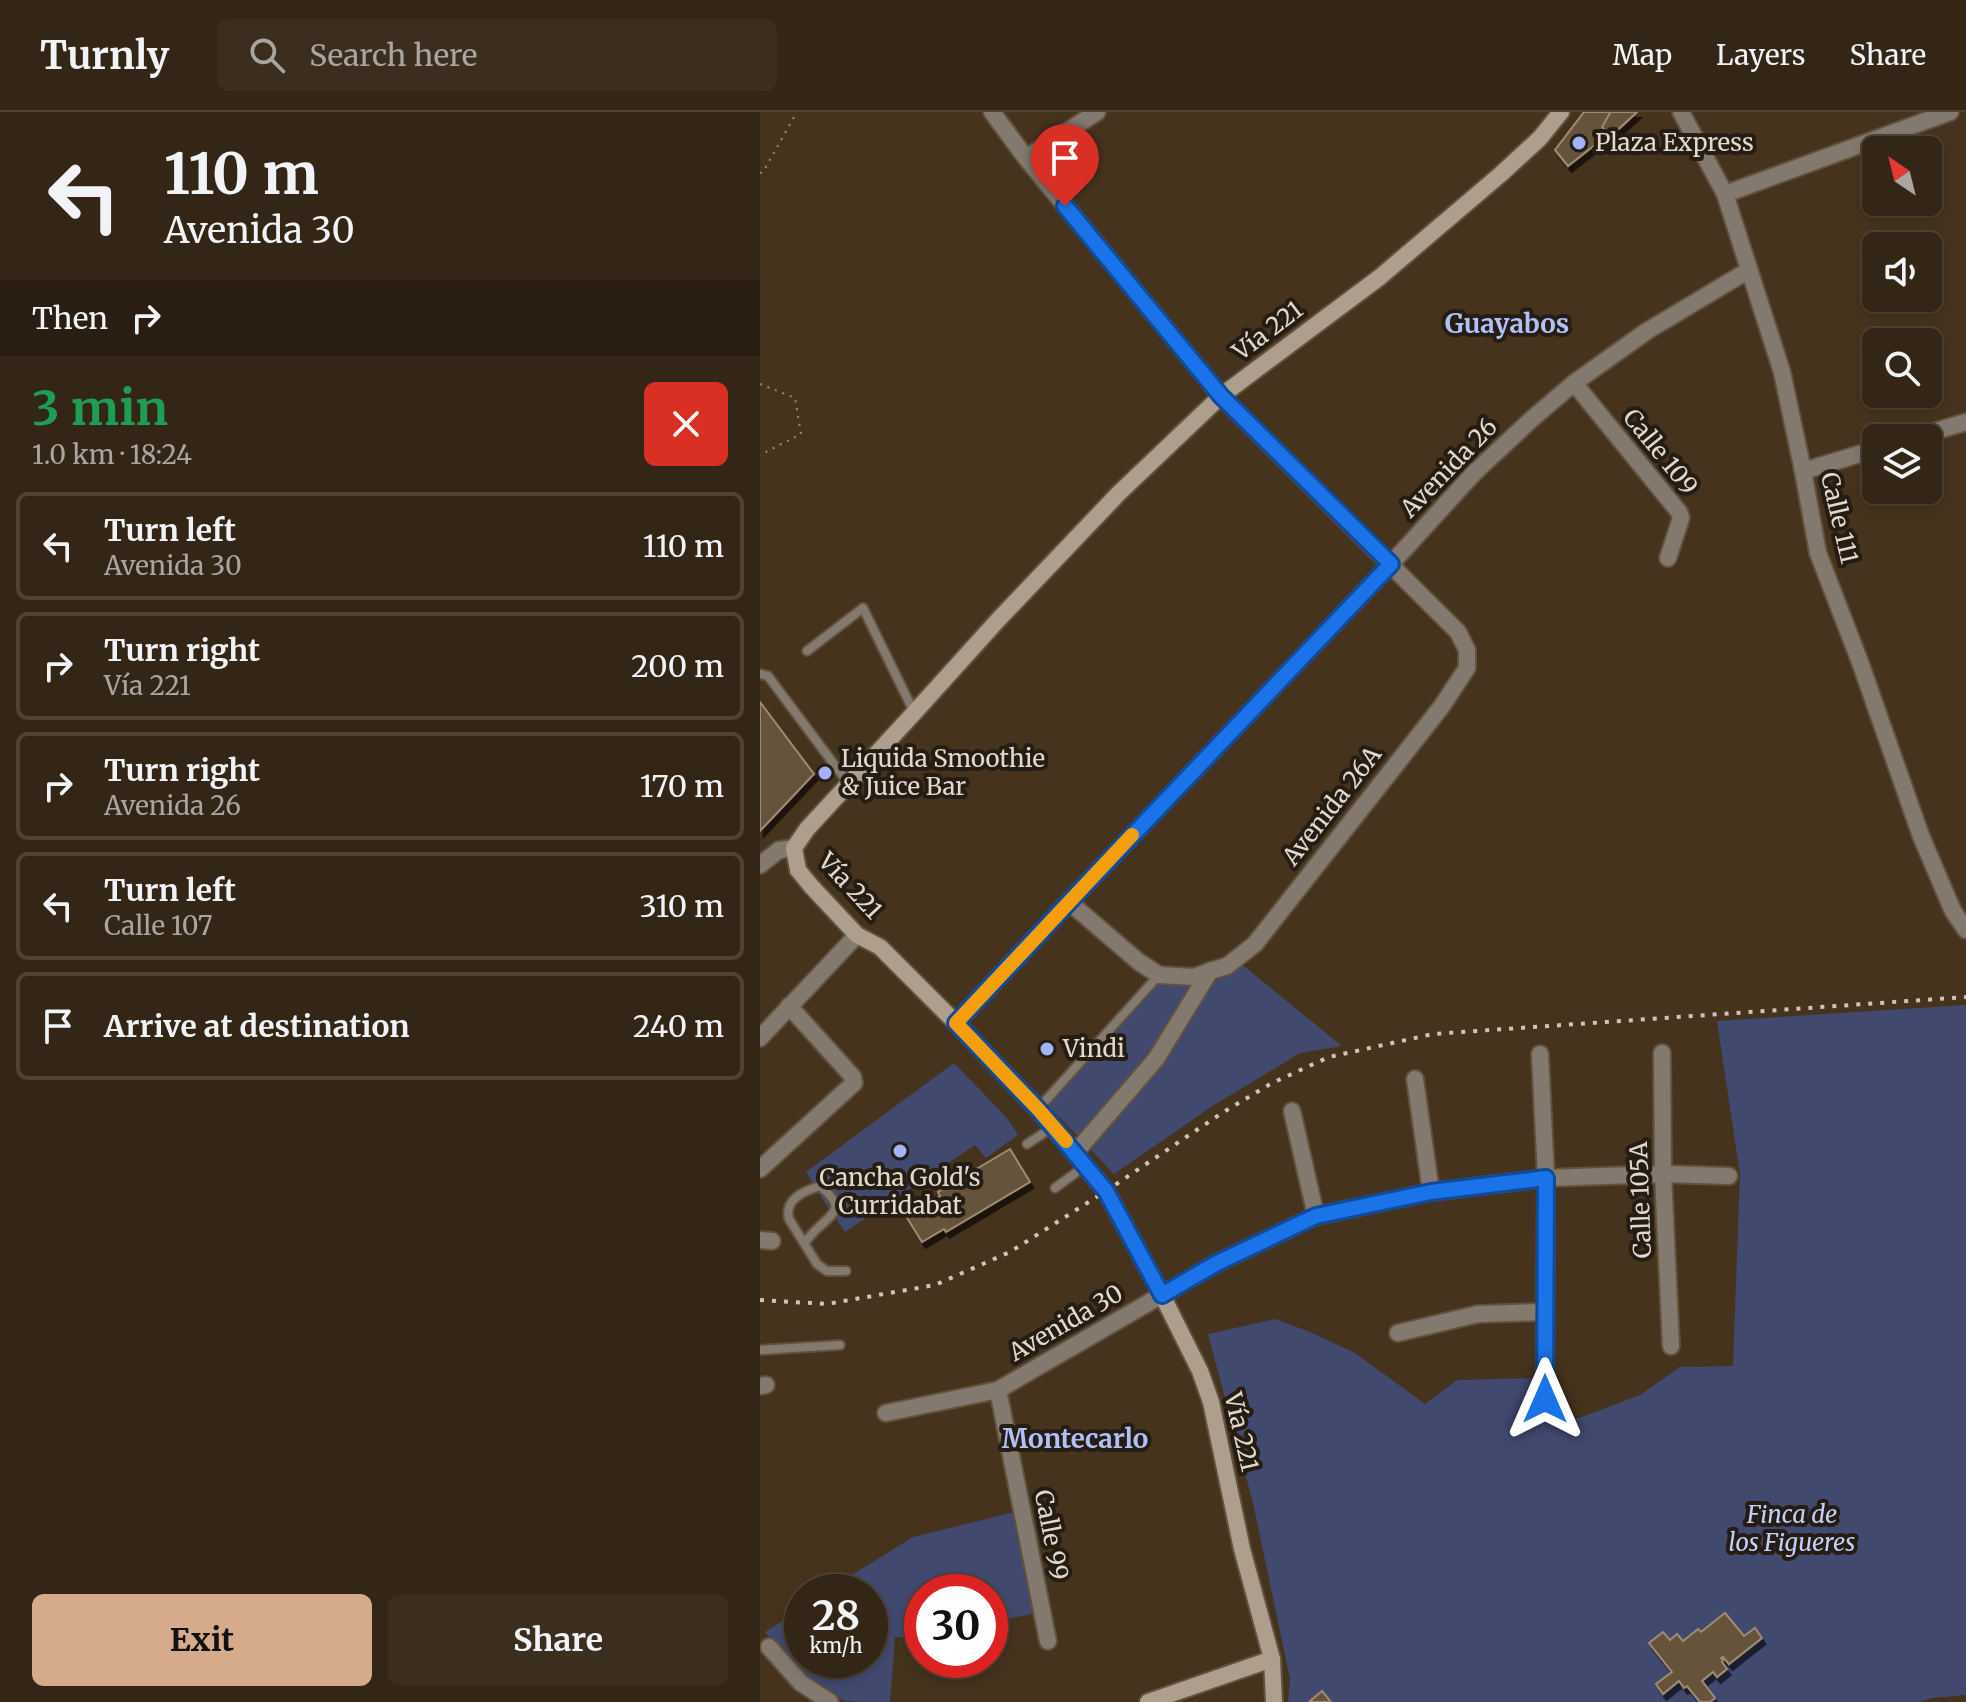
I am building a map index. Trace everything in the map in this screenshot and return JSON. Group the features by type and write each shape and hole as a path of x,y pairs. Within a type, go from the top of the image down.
{"main road":[{"name":"Vía 221","path":"1274,1702 1272,1659 1242,1549 1211,1402 1200,1371 1106,1191 1038,1109 956,1023 880,947 857,935 798,870 794,848 848,783 1119,493 1221,396 1380,277 1501,174 1540,138 1561,112"},
{"path":"1148,1702 1272,1659"}],"street":[{"path":"992,112 1026,158 1221,396 1391,564"},
{"path":"1026,158 1097,112"},
{"name":"Calle 111","path":"1681,112 1725,194 1782,372 1818,553 1921,836 1953,911 1966,930"},
{"path":"1725,194 1950,112"},
{"name":"Avenida 26","path":"956,1023 1474,473 1574,383 1647,331 1749,270"},
{"name":"Calle 109","path":"1574,383 1679,512 1681,518 1668,558"},
{"path":"1942,429 1966,422"},
{"path":"1803,471 1862,453"},
{"name":"Avenida 26A","path":"1210,971 1227,966 1255,944 1442,706 1467,668 1467,650 1458,632 1391,564"},
{"path":"760,865 779,850 794,848"},
{"path":"1069,902 1139,962 1159,975 1194,977 1210,971"},
{"path":"760,1038 857,935"},
{"path":"1081,1159 1156,1059 1210,971"},
{"path":"760,1169 854,1083 853,1077 789,1006"},
{"name":"Calle 105A","path":"1662,1053 1663,1174 1671,1346"},
{"path":"1540,1054 1546,1178 1545,1399"},
{"path":"1415,1079 1431,1192"},
{"path":"1292,1111 1316,1216"},
{"name":"Avenida 30","path":"886,1413 998,1390 1217,1263 1316,1216 1431,1192 1546,1178 1663,1174 1729,1176"},
{"path":"1398,1333 1478,1314 1545,1312"},
{"name":"Calle 99","path":"998,1390 1048,1641"},
{"path":"769,1647 801,1683 830,1702"}],"lane":[{"path":"807,651 863,608 914,713"},
{"path":"760,674 768,676 848,783"},
{"path":"1038,1109 1159,975"},
{"path":"1027,1144 1054,1127"},
{"path":"1055,1188 1081,1159"},
{"path":"804,1243 836,1211 832,1199 820,1186 801,1194 789,1204 789,1219 817,1264 827,1271 846,1271"},
{"path":"760,1350 840,1345"}],"path":[{"path":"760,173 797,112"},
{"path":"760,384 795,398 801,434 760,455"}],"green space":[{"path":"1235,959 1342,1046 1300,1053 1214,1105 1114,1174 1040,1097 1151,974 1188,977"},
{"name":"Finca de los Figueres","path":"1966,1005 1966,1695 1920,1702 1288,1702 1290,1679 1253,1503 1208,1334 1275,1319 1355,1353 1425,1404 1457,1380 1533,1378 1540,1422 1579,1418 1640,1395 1680,1367 1733,1366 1740,1174 1717,1021"},
{"name":"Cancha Gold's Curridabat","path":"954,1063 1007,1118 1018,1135 986,1158 975,1145 845,1232 806,1172"},
{"path":"1015,1512 1035,1613 1008,1619 1008,1574 904,1574 904,1637 895,1637 890,1702 846,1701 834,1696 808,1678 888,1678 888,1574 853,1574 913,1537"},
{"path":"784,1620 784,1653 765,1632"}],"building":[{"name":"Plaza Express","path":"1584,112 1637,112 1611,136 1609,134 1568,166 1555,150"},
{"path":"1609,112 1637,112 1611,136 1602,127"},
{"path":"760,702 814,774 760,831"},
{"path":"1010,1149 1030,1182 946,1232 944,1229 922,1242 906,1216 940,1196 938,1192"},
{"path":"1725,1613 1744,1636 1755,1628 1762,1638 1729,1664 1721,1658 1727,1669 1717,1677 1713,1672 1702,1681 1715,1698 1710,1702 1700,1702 1679,1681 1663,1694 1656,1684 1672,1672 1649,1643 1663,1632 1670,1640 1677,1634 1683,1641 1698,1629 1701,1632"},
{"path":"1322,1691 1331,1702 1309,1702"}],"railway":[{"path":"760,1300 827,1304 935,1285 1010,1252 1222,1113 1272,1083 1329,1057 1433,1034 1966,997"}],"slow traffic":[{"path":"1066,1141 956,1023 1132,835"}],"place":[{"name":"Plaza Express","path":"1579,143"},
{"name":"Liquida Smoothie & Juice Bar","path":"825,773"},
{"name":"Vindi","path":"1047,1049"},
{"name":"Cancha Gold's Curridabat","path":"900,1151"}],"district":[{"name":"Guayabos","path":"1507,324"},
{"name":"Montecarlo","path":"1075,1439"}],"route":[{"path":"1065,206 1221,396 1391,564 956,1023 1038,1109 1106,1191 1162,1295 1217,1263 1316,1216 1431,1192 1546,1178 1545,1399"}]}
